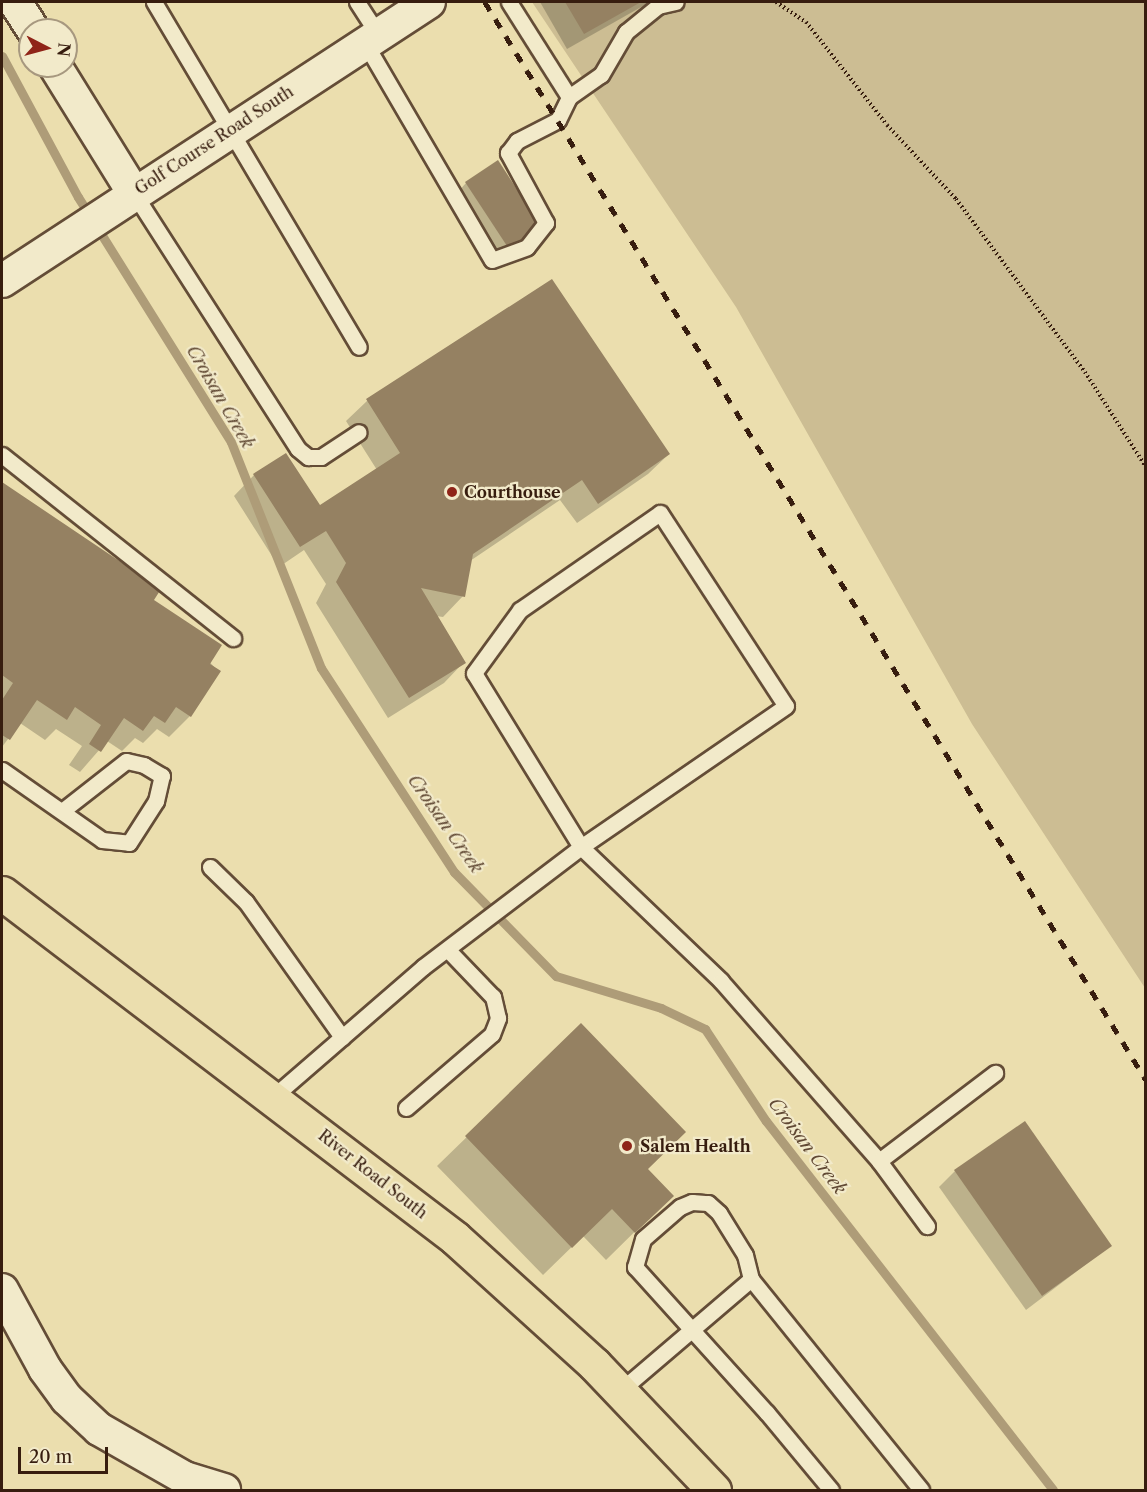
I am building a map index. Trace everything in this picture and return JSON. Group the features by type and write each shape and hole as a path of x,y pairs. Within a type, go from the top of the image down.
{"main road":[{"name":"River Road South","path":"2,893 273,1096 455,1238 621,1390 714,1491"}],"street":[{"path":"15,2 25,18"},
{"name":"Golf Course Road South","path":"2,281 133,192 429,2"},
{"path":"62,78 133,192"},
{"path":"2,1290 45,1369 67,1399 99,1429 185,1478 224,1491"}],"lane":[{"path":"154,2 359,347"},
{"path":"357,2 372,38 492,260 527,247 546,223 508,153 517,141 558,120 568,97 601,75 626,32 658,6 676,2"},
{"path":"508,2 568,97"},
{"path":"133,192 298,449 308,457 321,457 359,432"},
{"path":"2,455 233,638"},
{"path":"273,1096 467,932 581,847 786,706 660,513 520,610 474,673 581,847 721,981 879,1161 927,1226"},
{"path":"2,770 102,840 129,843 156,801 162,776 144,765 126,761 62,811"},
{"path":"210,867 246,902 342,1036"},
{"path":"406,1108 492,1034 498,1018 493,997 447,949"},
{"path":"879,1161 995,1072"},
{"path":"831,1491 767,1413 635,1267 643,1239 680,1207 692,1202 708,1203 719,1213 745,1255 751,1279 921,1491"},
{"path":"621,1390 751,1279"}],"path":[{"path":"776,2 806,22 887,125 956,199 1085,372 1146,467"}],"shaded area":[{"path":"532,2 1145,2 1145,988 972,724 736,307"}],"building":[{"path":"565,2 641,2 584,34"},
{"path":"498,160 542,228 509,249 465,182"},
{"name":"Courthouse","path":"552,279 670,454 598,504 582,480 473,554 465,597 421,588 466,663 409,698 336,582 346,563 326,531 300,547 253,474 286,453 320,505 400,453 366,399"},
{"path":"2,482 161,589 154,600 222,645 210,664 221,671 191,717 176,707 165,723 154,716 143,731 124,718 101,752 89,744 101,725 75,707 67,720 37,700 10,740 2,735 2,700 13,683 2,675"},
{"path":"581,1023 686,1132 648,1169 674,1196 635,1233 612,1209 572,1248 465,1136"},
{"path":"1025,1121 1112,1246 1042,1296 954,1170"}],"waterway":[{"name":"Croisan Creek","path":"2,56 78,197 231,442 321,668 454,872 556,976 661,1008 705,1029 766,1121 1053,1490"}],"railway":[{"path":"485,2 1146,1080"}],"place":[{"name":"Courthouse","path":"452,492"},
{"name":"Salem Health","path":"627,1146"}]}
